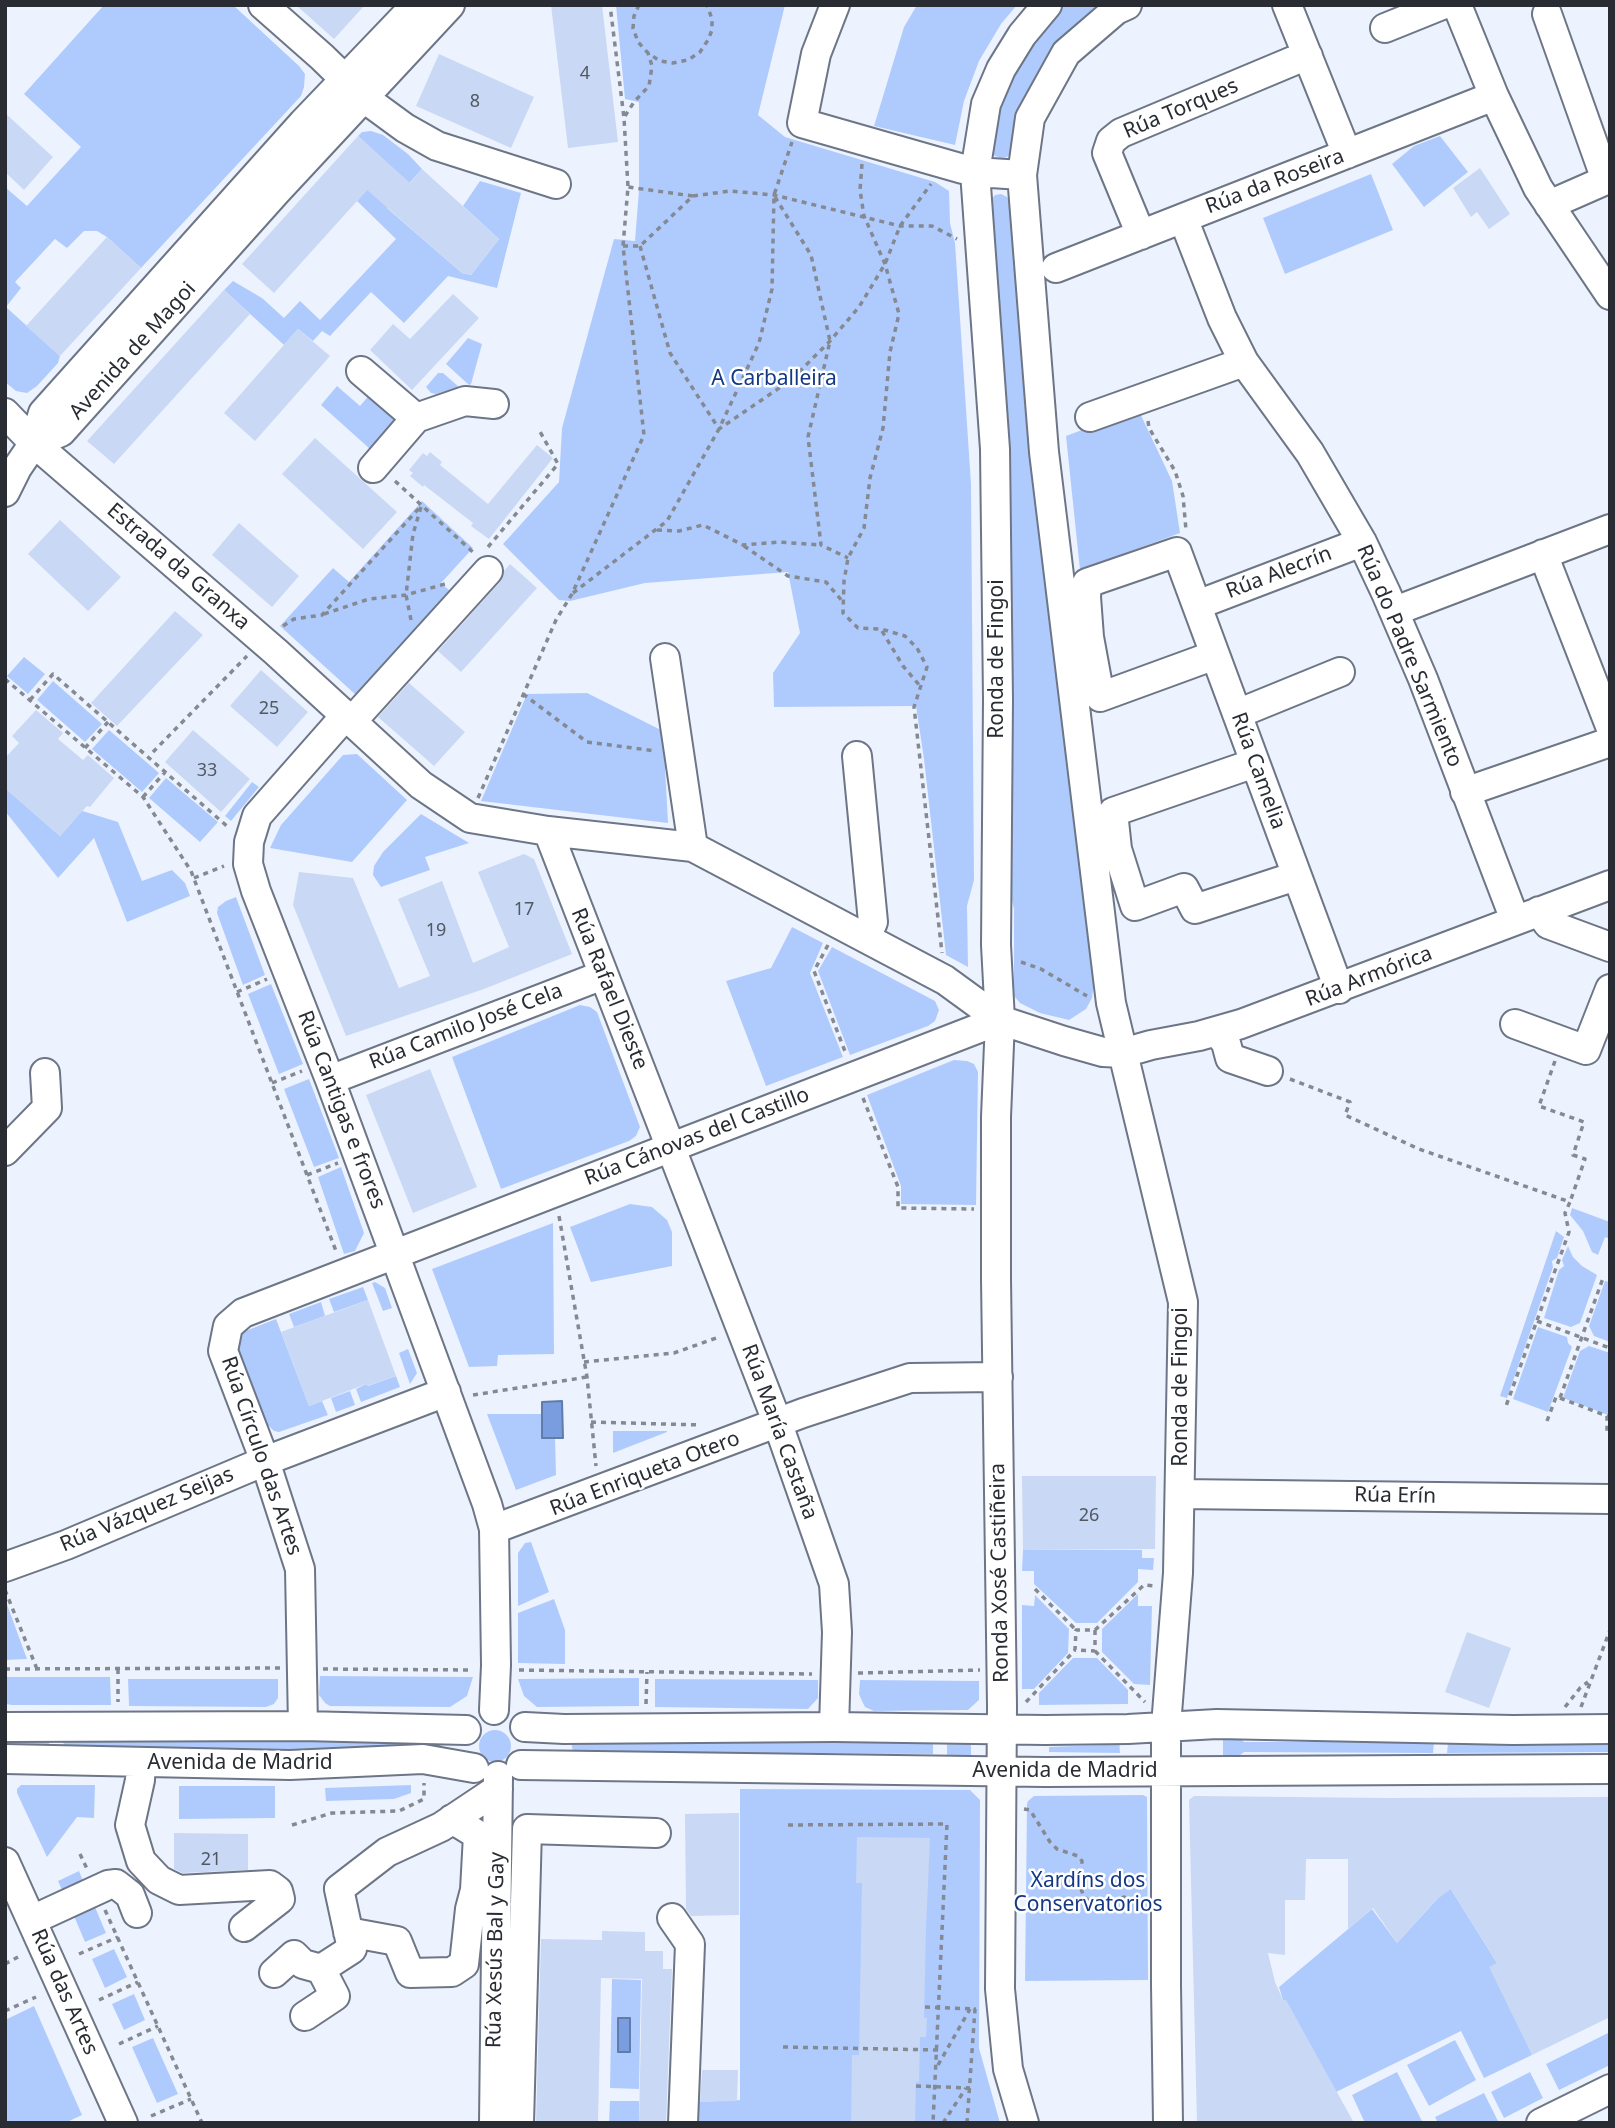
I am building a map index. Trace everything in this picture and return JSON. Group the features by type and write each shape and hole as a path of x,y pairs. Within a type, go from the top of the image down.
{"street":[{"path":"263,5 355,89 405,128 437,146 556,184"},
{"name":"Avenida de Magoi","path":"34,443 61,432 276,192 416,5"},
{"name":"Avenida de Magoi","path":"355,89 450,5"},
{"path":"835,5 816,54 802,123 854,146 975,172 1022,175"},
{"name":"Ronda de Fingoi","path":"1000,1020 996,945 998,700 995,449 975,172 986,104 1001,69 1022,35 1047,5"},
{"name":"Ronda de Fingoi","path":"1127,5 1116,10 1066,53 1030,118 1022,175 1044,452 1111,1003 1183,1302 1178,1573 1158,1717 1166,1771 1168,2123"},
{"path":"1287,5 1347,154"},
{"path":"1385,28 1442,5"},
{"path":"1457,5 1494,96 1538,188 1610,295"},
{"path":"1547,13 1608,179 1549,205"},
{"name":"Rúa Torques","path":"1141,235 1107,153 1111,141 1121,133 1308,57"},
{"name":"Rúa da Roseira","path":"1056,268 1494,96"},
{"name":"Rúa do Padre Sarmiento","path":"1183,218 1222,318 1244,362 1310,453 1362,542 1395,611 1465,792 1527,916"},
{"path":"1090,417 1244,362"},
{"path":"361,371 416,418"},
{"path":"384,474 416,418 465,401 494,404"},
{"name":"Estrada da Granxa","path":"5,413 34,443 276,652 421,785 470,818 548,831 693,847 945,980 1000,1020"},
{"path":"5,492 16,468 34,443"},
{"path":"1395,611 1610,529"},
{"name":"Rúa Alecrín","path":"1197,605 1362,542"},
{"path":"1177,552 1087,583 1089,637 1100,697 1215,654"},
{"name":"Rúa Camelia","path":"1177,552 1339,989"},
{"path":"1543,554 1610,726"},
{"path":"349,718 484,564"},
{"path":"666,658 693,847"},
{"path":"1237,714 1340,672"},
{"name":"Rúa Cantigas e frores","path":"349,718 257,816 249,842 248,864 320,1074 395,1255 487,1504 494,1529 494,1710"},
{"path":"1465,792 1610,742"},
{"path":"857,756 873,922 866,938"},
{"path":"1255,764 1112,812 1117,849 1135,906 1184,888 1195,909 1296,876"},
{"name":"Rúa Rafael Dieste","path":"548,831 671,1146"},
{"name":"Rúa Armórica","path":"1123,1053 1241,1024 1610,886"},
{"path":"1527,916 1610,947"},
{"name":"Rúa Camilo José Cela","path":"320,1074 603,975"},
{"path":"1515,1024 1586,1050 1610,989"},
{"path":"1000,1020 1103,1052 1123,1053"},
{"name":"Rúa Cánovas del Castillo","path":"395,1255 1000,1020"},
{"name":"Ronda Xosé Castiñeira","path":"1000,1020 996,1116 1002,1728 1000,1989 1008,2069 1024,2123"},
{"path":"1217,1031 1226,1043 1230,1058 1268,1071"},
{"path":"5,1151 47,1108 45,1073"},
{"name":"Rúa María Castaña","path":"671,1146 778,1424 834,1584 837,1632 834,1727"},
{"name":"Rúa Círculo das Artes","path":"303,1726 300,1569 265,1461 223,1351 228,1326 243,1312 395,1255"},
{"name":"Rúa Enriqueta Otero","path":"494,1529 911,1378 998,1377"},
{"name":"Rúa Vázquez Seijas","path":"5,1567 66,1545 265,1461 446,1392"},
{"name":"Rúa Erín","path":"1181,1494 1610,1499"},
{"path":"321,1969 352,1949 339,1889 387,1852 441,1827 498,1775 526,1757 529,1736 525,1727 512,1714 494,1710 477,1716 466,1730 463,1740 467,1760 498,1775"},
{"name":"Avenida de Madrid","path":"525,1727 1128,1729 1158,1717 1217,1724 1513,1730 1610,1729"},
{"name":"Avenida de Madrid","path":"5,1727 303,1726 466,1730"},
{"name":"Avenida de Madrid","path":"5,1759 290,1765 423,1759 498,1775 1610,1769"},
{"path":"32,1920 96,1890 116,1884 130,1895 141,1910 121,1847 130,1825 140,1780 141,1762"},
{"name":"Rúa Xesús Bal y Gay","path":"494,2123 498,1775"},
{"path":"348,1932 397,1941 410,1973 452,1972 464,1964 470,1909 475,1890 478,1835 452,1819"},
{"path":"130,1825 141,1861 159,1880 178,1890 270,1885 278,1891 280,1899 244,1927"},
{"path":"519,2123 527,1829 656,1833"},
{"name":"Rúa das Artes","path":"5,1862 123,2123"},
{"path":"672,1918 690,1944 683,2123"},
{"path":"468,1933 496,1934"},
{"path":"274,1973 295,1955 303,1964 321,1969 335,1996 305,2016"},
{"path":"1541,2123 1610,2090"}],"path":[{"path":"474,805 556,620 572,594 643,435 623,246 628,187 624,118 610,5"},
{"path":"639,5 633,28 638,42 660,61 673,64 688,60 700,52 712,30 712,19 707,5"},
{"path":"624,118 649,86 652,66 648,53"},
{"path":"572,594 667,521 719,429 759,343 766,316 772,289 774,195 795,134"},
{"path":"854,146 864,216 885,264 899,314 890,352 883,428 870,478 864,528 848,558 843,613 858,628 881,629 905,636 917,648 927,667 914,707 943,959"},
{"path":"719,429 791,380 830,341 859,307 885,264 900,226 937,177"},
{"path":"628,187 693,196 730,191 774,195 900,226 932,226 960,241"},
{"path":"774,195 811,255 830,341 808,437 821,545"},
{"path":"623,246 640,246 693,196"},
{"path":"640,246 670,353 719,429"},
{"path":"1144,398 1149,428 1175,471 1183,496 1186,533 1177,552"},
{"path":"384,474 422,505 484,564 558,464 538,428"},
{"path":"412,632 407,595 413,534 422,505"},
{"path":"322,615 422,505"},
{"path":"655,530 679,531 703,525 743,545 788,576 825,582 843,602"},
{"path":"743,545 779,542 821,545 848,558"},
{"path":"275,631 294,619 322,615 369,599 407,595 443,583 454,587"},
{"path":"881,629 902,666 921,687"},
{"path":"153,752 246,657"},
{"path":"30,700 53,674 231,830"},
{"path":"5,679 143,797 191,871 345,1274"},
{"path":"523,694 587,742 680,753"},
{"path":"85,748 108,722"},
{"path":"143,797 165,772"},
{"path":"194,878 232,864"},
{"path":"839,924 814,971 848,1059"},
{"path":"1021,962 1041,969 1092,998"},
{"path":"237,992 273,977"},
{"path":"1506,1406 1569,1232 1565,1213 1585,1159 1573,1155 1584,1122 1539,1106 1562,1041"},
{"path":"1268,1071 1350,1102 1345,1115 1419,1149 1570,1202"},
{"path":"272,1083 320,1074"},
{"path":"861,1093 898,1187 898,1208 979,1209"},
{"path":"307,1175 343,1161"},
{"path":"559,1216 587,1377 596,1467"},
{"path":"1560,1398 1602,1278"},
{"path":"1537,1321 1610,1348"},
{"path":"584,1362 674,1353 719,1338"},
{"path":"473,1395 587,1377"},
{"path":"1547,1421 1556,1397 1607,1416 1607,1432 1610,1433"},
{"path":"592,1422 709,1425"},
{"path":"1035,1589 1076,1630 1096,1630 1144,1585 1161,1586"},
{"path":"5,1590 37,1669"},
{"path":"1021,1706 1075,1650 1076,1630"},
{"path":"1095,1651 1096,1630"},
{"path":"1578,1714 1610,1630"},
{"path":"1075,1650 1095,1651 1158,1717"},
{"path":"5,1669 282,1668"},
{"path":"118,1669 118,1708"},
{"path":"314,1669 478,1670"},
{"path":"512,1670 821,1674"},
{"path":"855,1673 985,1670"},
{"path":"646,1711 647,1671"},
{"path":"1563,1714 1566,1703 1590,1681"},
{"path":"292,1825 332,1813 399,1811 424,1799 424,1782"},
{"path":"1022,1808 1030,1810 1057,1849 1078,1856 1082,1861 1081,1889 1084,1897 1092,1903 1109,1905 1124,1896 1130,1900 1148,1900"},
{"path":"788,1825 947,1824 933,2123"},
{"path":"80,1854 202,2123"},
{"path":"79,1954 118,1937"},
{"path":"5,1964 18,1957"},
{"path":"99,2000 138,1982"},
{"path":"5,2011 36,1997"},
{"path":"925,2007 982,2010"},
{"path":"937,2068 973,2009"},
{"path":"967,2123 973,2009"},
{"path":"119,2044 158,2026"},
{"path":"783,2048 938,2050"},
{"path":"916,2086 968,2088"},
{"path":"943,2123 968,2088"},
{"path":"151,2116 191,2099"}],"green space":[{"path":"104,5 233,5 299,66 305,74 304,87 301,96 141,268 97,231 84,231 67,248 55,239 15,282 21,288 6,307 60,356 58,363 37,386 27,393 16,391 5,382 5,187 27,206 81,147 24,94"},
{"name":"A Carballeira","path":"616,5 785,5 758,115 785,137 935,182 949,191 971,484 974,880 967,906 968,967 946,955 916,706 774,707 773,673 800,633 788,572 645,583 570,601 559,600 503,544 559,482 562,428 614,239 635,241 639,190 639,102 625,99"},
{"path":"917,5 1017,5 1001,24 979,61 964,101 955,145 874,126 904,27"},
{"path":"1063,5 1106,5 1011,153 1007,157 995,156 990,152 995,111 1008,76"},
{"path":"371,131 383,135 408,154 422,169 387,208 462,273 471,275 499,239 463,206 480,181 521,193 497,288 448,276 404,323 371,292 330,336 322,331 313,341 298,329 284,345 224,290 233,281 262,298 284,318 300,301 320,320 396,239 357,201 389,165 358,136 362,132"},
{"path":"1440,136 1468,172 1424,207 1392,164 1414,146"},
{"path":"1371,174 1393,230 1285,274 1263,218"},
{"path":"995,195 1007,197 1012,205 1095,976 1092,998 1086,1009 1069,1020 1040,1013 1020,1003 1014,996 1014,909 1008,883 991,200"},
{"path":"468,338 482,344 469,385 446,364"},
{"path":"438,373 443,373 459,387 431,393 426,387"},
{"path":"337,386 360,406 371,393 395,416 393,423 370,449 321,405"},
{"path":"1138,409 1172,481 1180,533 1080,570 1066,436"},
{"path":"422,501 473,548 441,583 450,591 356,695 280,626 333,568 349,582"},
{"path":"24,657 45,674 28,694 7,676"},
{"path":"53,681 102,724 85,742 37,700"},
{"path":"587,693 663,731 668,823 481,801 527,694"},
{"path":"109,730 159,773 142,792 92,749"},
{"path":"357,754 407,800 352,862 270,848 281,825 343,755"},
{"path":"166,778 218,822 200,842 149,798"},
{"path":"252,782 259,787 231,821 225,816"},
{"path":"5,788 60,836 74,820 76,809 118,822 142,881 172,870 185,883 190,896 127,922 94,838 58,878 5,811"},
{"path":"421,814 469,843 425,857 430,870 381,887 373,875 374,866 383,852"},
{"path":"236,897 265,975 243,985 217,913 218,907"},
{"path":"792,927 823,943 810,973 843,1057 766,1086 726,981 771,968"},
{"path":"832,947 935,1001 939,1010 935,1021 850,1055 818,971"},
{"path":"271,984 303,1064 279,1074 248,994"},
{"path":"580,1005 597,1012 640,1127 636,1136 629,1141 501,1189 452,1057"},
{"path":"954,1060 974,1064 978,1072 976,1205 901,1204 901,1186 867,1095"},
{"path":"309,1079 339,1158 314,1167 284,1089"},
{"path":"341,1167 364,1233 355,1251 344,1254 318,1177"},
{"path":"630,1204 652,1207 667,1220 672,1232 672,1266 591,1282 570,1227"},
{"path":"1572,1208 1610,1222 1610,1239 1605,1237 1598,1255 1592,1252 1583,1231 1570,1215"},
{"path":"553,1223 554,1354 498,1355 497,1366 469,1367 432,1269"},
{"path":"1556,1231 1564,1237 1557,1258 1552,1261 1553,1267 1507,1398 1500,1396"},
{"path":"1568,1246 1573,1257 1582,1266 1597,1275 1580,1323 1571,1327 1544,1318 1559,1270 1564,1266 1562,1260"},
{"path":"1605,1281 1610,1282 1610,1342 1594,1336 1589,1326"},
{"path":"372,1283 385,1288 392,1308 383,1311"},
{"path":"363,1287 368,1300 334,1312 329,1299"},
{"path":"321,1302 325,1316 294,1327 289,1314"},
{"path":"276,1319 309,1406 322,1401 328,1415 279,1432 265,1422 237,1344 243,1332"},
{"path":"1538,1327 1567,1337 1572,1347 1548,1412 1513,1399"},
{"path":"1589,1346 1610,1353 1610,1431 1608,1415 1563,1398 1580,1351"},
{"path":"408,1349 417,1373 410,1384 399,1353"},
{"path":"396,1376 400,1387 361,1402 356,1389"},
{"path":"350,1391 355,1405 336,1412 331,1398"},
{"path":"487,1414 542,1414 542,1438 555,1438 556,1475 516,1490"},
{"path":"613,1431 667,1431 667,1432 613,1453"},
{"path":"531,1542 549,1592 518,1606 518,1553 525,1543"},
{"path":"1023,1550 1142,1550 1142,1558 1154,1558 1153,1570 1138,1569 1138,1582 1097,1623 1076,1623 1034,1584 1034,1571 1022,1571"},
{"path":"1138,1594 1138,1606 1152,1606 1150,1685 1134,1684 1102,1652 1102,1629"},
{"path":"1035,1595 1069,1629 1068,1653 1034,1689 1022,1689 1022,1605 1034,1606"},
{"path":"5,1599 27,1659 5,1660"},
{"path":"554,1599 565,1630 565,1664 518,1663 518,1613"},
{"path":"1073,1658 1097,1658 1128,1690 1128,1704 1039,1705 1039,1693"},
{"path":"320,1676 473,1677 467,1696 450,1707 330,1706 319,1695"},
{"path":"5,1677 110,1677 111,1705 5,1704"},
{"path":"639,1678 639,1706 537,1707 524,1696 518,1679"},
{"path":"128,1679 278,1679 278,1698 274,1704 266,1707 129,1706"},
{"path":"655,1679 818,1680 818,1698 808,1709 655,1707"},
{"path":"860,1680 979,1681 979,1700 968,1710 874,1711 865,1707 862,1701 859,1694"},
{"path":"495,1730 506,1735 511,1746 506,1757 495,1762 484,1757 479,1746 484,1735"},
{"path":"1236,1735 1244,1742 1434,1742 1433,1753 1244,1752 1235,1759 1223,1760 1223,1736"},
{"path":"1119,1737 1120,1753 1049,1752 1049,1747 1104,1745"},
{"path":"7,1738 49,1740 49,1748 7,1749"},
{"path":"64,1739 417,1743 417,1751 63,1749"},
{"path":"571,1741 933,1743 933,1754 573,1752"},
{"path":"947,1743 971,1744 971,1756 947,1755"},
{"path":"1448,1743 1610,1743 1610,1752 1447,1753"},
{"path":"21,1785 95,1785 94,1818 77,1817 47,1857 17,1793"},
{"path":"411,1785 411,1793 394,1799 326,1801 325,1788"},
{"path":"179,1786 275,1786 275,1818 179,1819"},
{"path":"740,1789 970,1790 980,1800 979,2048 1000,2123 696,2123 696,2102 740,2100"},
{"name":"Xardíns dos Conservatorios","path":"1034,1796 1147,1797 1148,1980 1025,1981 1028,1801"},
{"path":"79,1871 86,1888 65,1897 58,1881"},
{"path":"1449,1886 1497,1963 1532,2055 1484,2078 1461,2031 1336,2092 1286,2001 1283,2000 1279,1987 1372,1909 1397,1943"},
{"path":"92,1900 106,1933 85,1942 71,1909"},
{"path":"114,1949 127,1977 105,1988 92,1959"},
{"path":"612,1979 641,1980 639,2089 610,2088"},
{"path":"134,1994 145,2020 124,2030 112,2004"},
{"path":"34,2006 82,2115 65,2123 5,2123 5,2020"},
{"path":"1608,2033 1610,2065 1559,2090 1546,2064"},
{"path":"153,2038 178,2094 157,2103 132,2047"},
{"path":"1455,2040 1476,2080 1429,2106 1407,2065"},
{"path":"1397,2072 1423,2123 1365,2123 1352,2095"},
{"path":"1530,2072 1543,2098 1504,2118 1491,2092"},
{"path":"1484,2093 1498,2121 1438,2123 1435,2117"},
{"path":"610,2101 639,2101 639,2123 609,2123"}],"shaded area":[{"path":"562,1401 563,1438 542,1438 542,1402"},
{"path":"618,2018 630,2018 630,2052 618,2052"}],"building":[{"path":"296,5 365,5 334,39"},
{"path":"551,5 602,5 618,142 568,148"},
{"path":"439,54 534,97 511,148 416,106"},
{"path":"5,113 53,157 24,190 5,172"},
{"path":"358,136 410,183 422,169 499,239 471,275 462,273 367,190 274,293 242,264"},
{"path":"1480,168 1510,214 1489,229 1477,212 1471,217 1453,188"},
{"path":"107,237 141,268 60,356 26,326"},
{"path":"224,290 250,314 114,464 87,441"},
{"path":"453,294 479,318 412,390 370,350 393,324 410,339"},
{"path":"298,329 330,356 255,441 224,413"},
{"path":"315,438 397,512 363,549 282,474"},
{"path":"537,445 553,458 489,539 471,526 473,523 410,476 413,473 409,470 423,453 427,456 430,452 442,462 440,465 488,504"},
{"path":"60,520 121,577 88,611 28,554"},
{"path":"239,523 299,576 272,607 212,555"},
{"path":"510,564 537,588 461,672 438,651 500,582"},
{"path":"175,611 203,635 117,726 91,703"},
{"path":"261,670 308,712 277,747 230,706"},
{"path":"409,683 465,732 434,766 378,717"},
{"path":"36,710 63,733 58,739 83,760 88,755 114,778 90,807 87,806 60,836 5,788 5,758 19,743 12,736"},
{"path":"193,730 250,779 221,812 165,762"},
{"path":"524,854 534,859 572,954 484,989 346,1036 293,905 299,872 353,878 399,988 430,976 398,899 442,881 473,963 509,947 478,872"},
{"path":"430,1069 477,1187 413,1213 366,1095"},
{"path":"368,1300 396,1376 367,1386 366,1384 309,1406 281,1332"},
{"path":"1022,1476 1156,1476 1155,1549 1023,1550"},
{"path":"1467,1632 1511,1648 1489,1708 1445,1692"},
{"path":"1194,1796 1610,1797 1610,2017 1532,2055 1489,1967 1497,1963 1451,1889 1436,1900 1397,1943 1373,1908 1348,1929 1348,1859 1306,1859 1305,1900 1285,1900 1285,1955 1268,1953 1275,1982 1283,2000 1286,2000 1354,2123 1197,2123 1189,1800"},
{"path":"739,1813 739,1915 691,1916 686,1909 685,1814"},
{"path":"174,1833 248,1834 248,1870 182,1873 174,1869"},
{"path":"857,1837 930,1838 924,2018 927,2018 926,2037 920,2037 915,2123 851,2123 852,2055 859,2055 862,1883 856,1883"},
{"path":"602,1931 645,1932 645,1951 663,1951 663,1969 672,1969 666,2123 639,2123 642,1979 601,1978 598,2123 536,2123 541,1939 602,1940"},
{"path":"702,2070 738,2070 737,2101 700,2102"}]}
